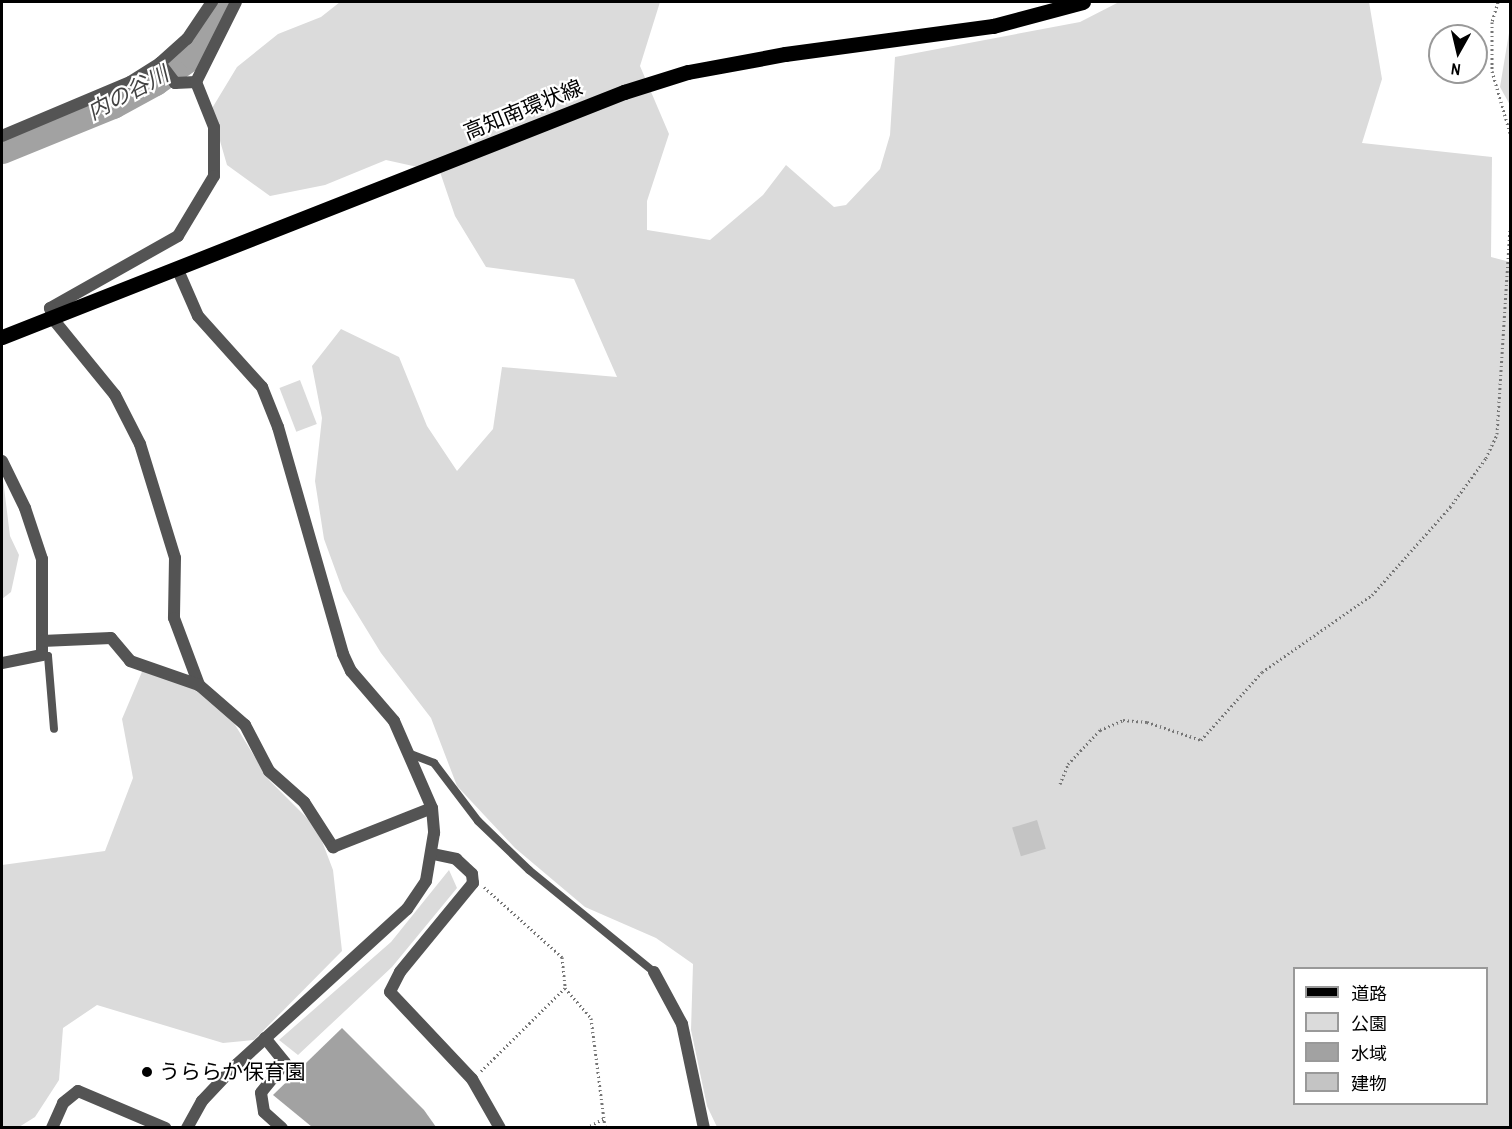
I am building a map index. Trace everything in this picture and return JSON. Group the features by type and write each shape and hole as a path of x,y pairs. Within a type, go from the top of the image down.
{"main road":[{"name":"高知南環状線","path":"2,337 53,319 624,92 688,72 785,54 993,26 1083,2"}],"street":[{"path":"2,136 121,86 162,66 187,39 212,2"},
{"path":"199,685 174,618 175,558 140,444 115,395 53,319 50,308 178,236 214,176 214,127 196,82 236,2"},
{"path":"162,66 175,83 196,82"},
{"path":"177,268 198,316 262,387 343,654 351,671 387,710 432,808 433,854 426,882 407,909 265,1038 202,1101 187,1128"},
{"path":"2,461 25,508 42,559 42,655 2,663"},
{"path":"42,641 111,638 130,661 199,685 245,725 269,771 304,802 333,848 432,808"},
{"path":"433,854 456,859 472,876 473,883 400,972 390,992 472,1079 500,1128"},
{"path":"654,972 682,1024 704,1128"},
{"path":"265,1038 285,1063 261,1093 264,1112 279,1125 282,1120 292,1128"},
{"path":"52,1128 63,1103 78,1091 165,1128"}],"lane":[{"path":"42,655 48,656 54,729"},
{"path":"407,753 434,763 478,821 529,870 654,972"}],"path":[{"path":"1498,2 1492,22 1492,70 1510,133"},
{"path":"1060,784 1068,764 1100,730 1123,720 1147,722 1201,740 1262,672 1372,595 1450,507 1486,458 1497,434 1510,228"},
{"path":"472,876 562,957 565,988 591,1018 605,1128"},
{"path":"472,1079 565,988"},
{"path":"586,1128 605,1118"}],"green space":[{"path":"340,2 660,2 640,66 669,134 647,201 647,230 710,240 763,195 786,165 834,207 846,205 880,169 890,135 895,57 1080,22 1119,2 1369,2 1382,79 1362,143 1492,157 1491,257 1510,262 1510,1127 717,1127 707,1106 691,1030 693,964 656,938 585,907 515,848 457,786 431,718 381,653 343,591 324,539 315,481 322,418 312,366 341,329 399,357 427,426 457,471 493,429 502,367 617,377 574,279 486,267 455,216 440,172 386,160 325,185 270,196 227,165 211,110 237,67 278,34 321,17"},
{"path":"1510,27 1510,105 1500,87"},
{"path":"300,380 317,424 296,432 279,388"},
{"path":"2,471 10,536 19,555 11,592 2,599"},
{"path":"144,667 183,680 229,715 269,780 317,828 333,870 342,951 254,1040 223,1043 97,1005 63,1028 59,1080 35,1117 19,1127 2,1128 2,865 105,851 133,778 122,719"},
{"path":"449,870 457,888 392,967 298,1055 279,1040 391,942"}],"water":[{"path":"342,1028 424,1110 436,1127 312,1127 273,1095"}],"building":[{"path":"1037,820 1046,849 1021,856 1012,828"}],"waterway":[{"name":"内の谷川","path":"2,150 113,105 155,82 193,55 226,2"}],"place":[{"name":"うららか保育園","path":"147,1072"}]}
